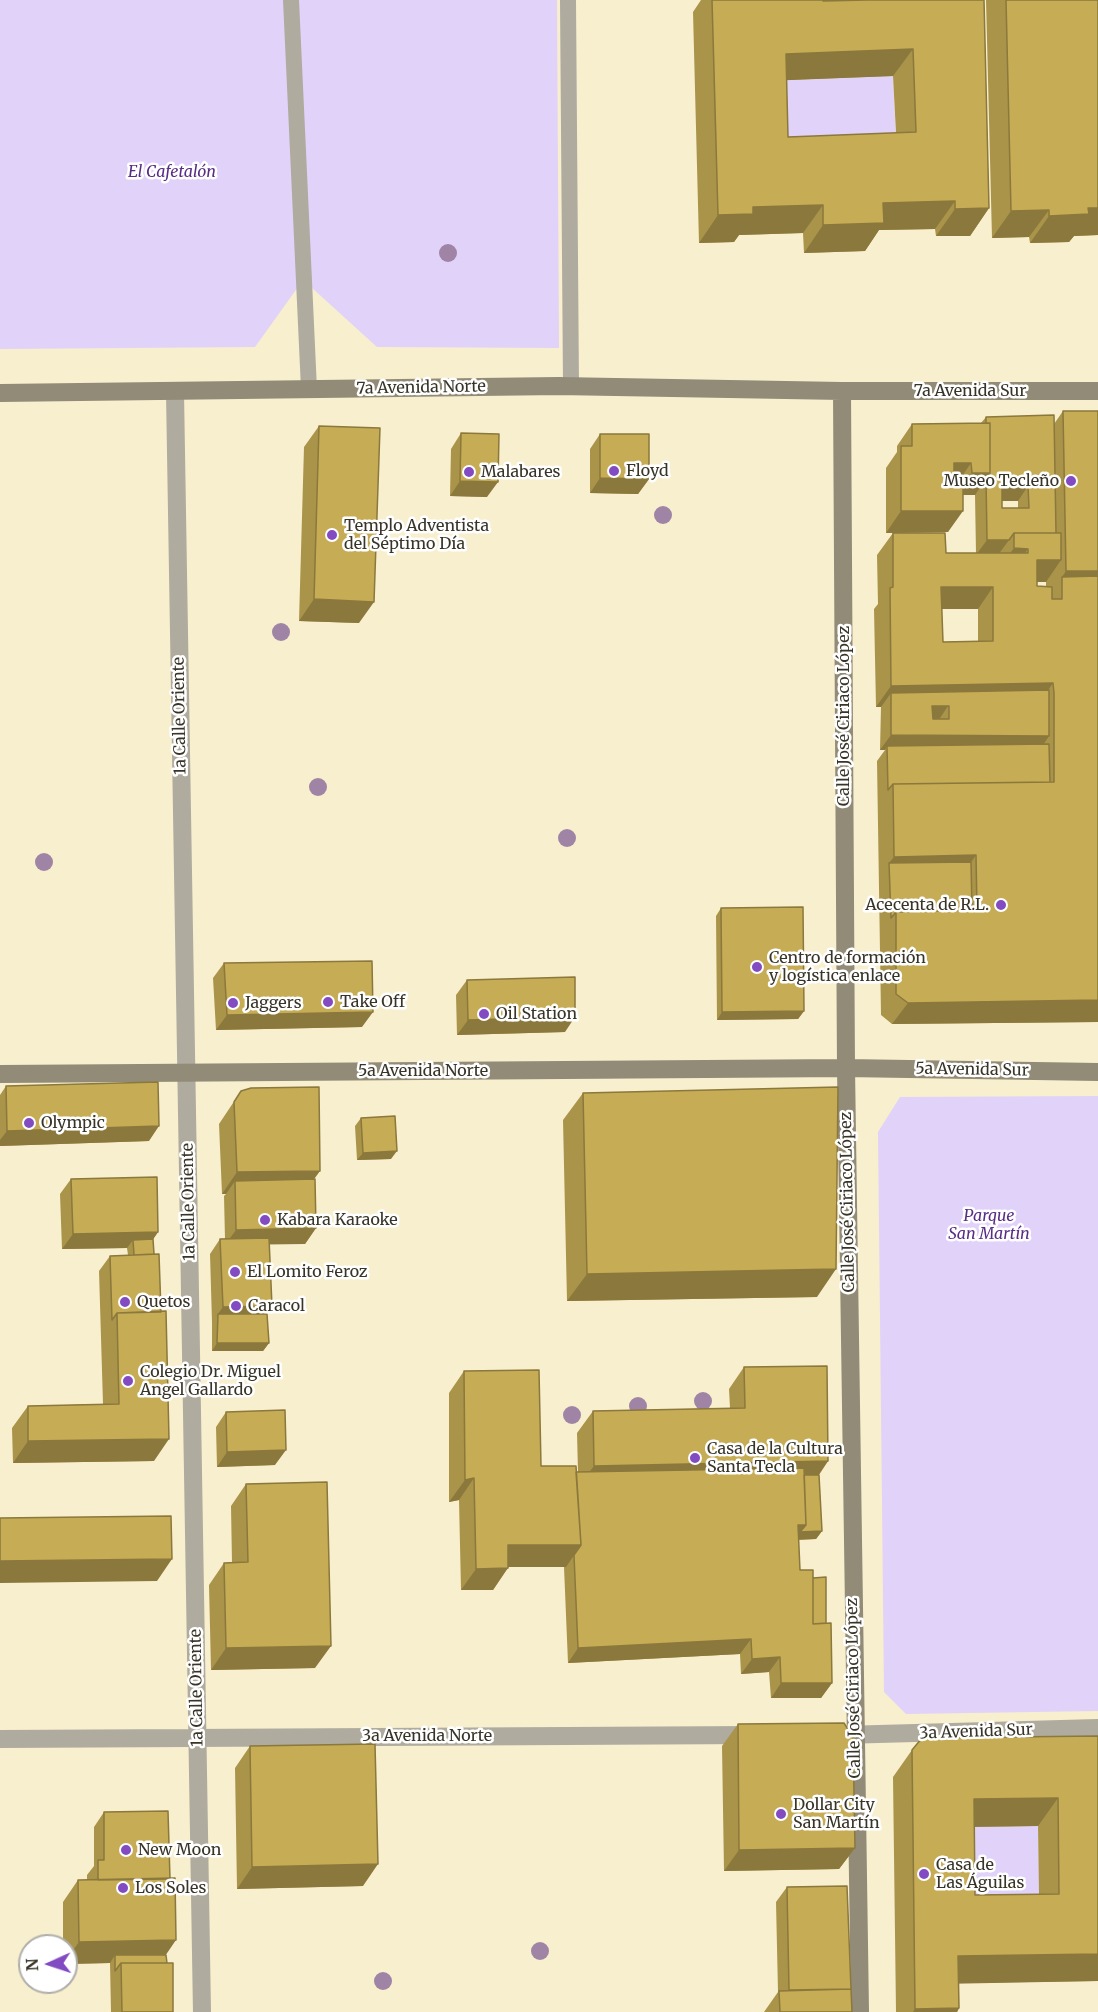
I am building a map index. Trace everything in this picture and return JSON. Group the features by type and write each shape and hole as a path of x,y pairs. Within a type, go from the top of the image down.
{"street":[{"name":"7a Avenida Norte","path":"0,393 571,386 842,391"},
{"name":"7a Avenida Sur","path":"842,391 1098,391"},
{"name":"Calle José Ciriaco López","path":"842,391 846,1068 854,1735 860,2012"},
{"name":"1a Calle Oriente","path":"175,392 202,2012"},
{"name":"5a Avenida Norte","path":"0,1074 846,1068"},
{"name":"5a Avenida Sur","path":"846,1068 1098,1072"},
{"name":"3a Avenida Sur","path":"854,1735 1098,1728"},
{"name":"3a Avenida Norte","path":"0,1739 771,1735"},
{"path":"818,1735 854,1735"}],"lane":[{"path":"291,0 309,389"},
{"path":"568,0 571,386"}],"green space":[{"name":"El Cafetalón","path":"0,0 557,0 559,348 377,347 311,287 298,287 255,347 0,349"},
{"path":"893,76 897,160 769,165 766,81"},
{"name":"Parque San Martín","path":"1098,1096 1098,1711 906,1714 884,1692 878,1132 900,1097"},
{"path":"1038,1826 1040,1922 956,1922 954,1827"}],"building":[{"path":"712,0 984,0 989,208 955,209 955,201 883,203 884,223 823,225 823,205 753,207 753,214 718,215","holes":["913,49 916,132 788,137 786,54"]},
{"path":"1006,0 1098,0 1098,208 1088,208 1089,214 1049,216 1049,210 1011,211"},
{"path":"1063,411 1098,411 1098,571 1066,571"},
{"path":"1054,415 1056,533 1014,533 1009,540 987,540 986,479 990,473 990,423 986,423 986,417","holes":["1002,486 1028,486 1029,508 1002,508"]},
{"path":"990,423 990,473 972,473 971,463 954,463 954,487 963,487 963,511 901,511 901,446 912,446 912,424"},
{"name":"Templo Adventista del Séptimo Día","path":"319,426 380,428 374,602 314,599"},
{"path":"461,433 499,434 498,482 460,481"},
{"path":"600,434 649,434 649,479 600,478"},
{"path":"893,533 945,533 946,553 1028,553 1028,549 1014,548 1014,533 1061,533 1061,560 1037,560 1037,586 1052,587 1052,599 1062,599 1062,577 1098,576 1098,1000 908,1003 896,994 896,912 977,910 976,855 894,857 893,784 1054,782 1054,693 1053,683 891,686 890,588 893,587","holes":["941,587 993,587 993,641 943,642"]},
{"path":"1049,690 1049,736 891,735 891,693","holes":["932,706 949,706 949,719 933,719"]},
{"path":"1049,744 1050,782 893,784 888,790 887,746"},
{"path":"971,862 972,910 896,912 891,918 889,863"},
{"name":"Centro de formación y logística enlace","path":"803,907 804,1011 722,1012 721,908"},
{"path":"372,961 373,1012 227,1015 224,963"},
{"path":"575,977 575,1017 468,1020 467,980"},
{"path":"158,1082 159,1126 7,1131 6,1086"},
{"path":"319,1087 320,1171 237,1172 234,1102 241,1091 251,1088"},
{"path":"838,1087 836,1269 587,1274 583,1093"},
{"path":"395,1116 397,1151 363,1153 361,1118"},
{"path":"157,1177 158,1232 73,1234 71,1179"},
{"path":"315,1179 316,1228 236,1230 235,1181"},
{"path":"269,1238 272,1306 223,1307 220,1239"},
{"path":"153,1239 154,1254 134,1255 133,1240"},
{"path":"159,1254 161,1312 117,1313 112,1320 110,1256"},
{"path":"166,1311 169,1439 28,1441 28,1406 119,1404 117,1313"},
{"path":"218,1314 267,1314 269,1343 217,1343"},
{"name":"Casa de la Cultura Santa Tecla","path":"827,1366 828,1461 594,1466 593,1411 745,1408 744,1367"},
{"path":"539,1370 541,1466 576,1466 581,1545 508,1545 508,1568 476,1569 474,1478 465,1480 464,1371"},
{"path":"285,1410 286,1450 227,1452 226,1412"},
{"path":"804,1468 806,1525 798,1525 800,1570 813,1570 813,1624 831,1623 832,1683 781,1683 780,1657 752,1659 751,1639 578,1648 574,1555 581,1545 576,1472"},
{"path":"804,1475 819,1475 822,1531 800,1532 806,1525"},
{"path":"327,1482 331,1646 226,1648 224,1563 248,1562 246,1484"},
{"path":"171,1516 172,1559 0,1561 0,1518"},
{"path":"826,1577 826,1623 813,1624 813,1578"},
{"name":"Dollar City San Martín","path":"844,1723 853,1737 855,1848 739,1850 738,1724"},
{"name":"Casa de Las Águilas","path":"1098,1736 1098,1954 958,1956 959,2008 915,2009 912,1750 922,1738","holes":["1058,1798 1059,1894 975,1895 974,1799"]},
{"path":"375,1744 378,1864 252,1867 250,1746"},
{"path":"168,1811 170,1879 98,1880 98,1860 104,1860 104,1812"},
{"path":"175,1878 176,1940 79,1942 78,1880"},
{"path":"847,1886 851,1989 789,1990 787,1887"},
{"path":"115,1955 166,1955 167,1963 121,1963 115,1971"},
{"path":"121,1963 173,1963 173,2012 122,2012"},
{"path":"851,1989 852,2012 780,2012 779,1991"}],"place":[{"name":"Floyd","path":"614,471"},
{"name":"Malabares","path":"469,472"},
{"name":"Museo Tecleño","path":"1071,481"},
{"name":"Templo Adventista del Séptimo Día","path":"332,535"},
{"name":"Acecenta de R.L.","path":"1001,905"},
{"name":"Centro de formación y logística enlace","path":"757,967"},
{"name":"Take Off","path":"328,1002"},
{"name":"Jaggers","path":"233,1003"},
{"name":"Oil Station","path":"484,1014"},
{"name":"Olympic","path":"29,1123"},
{"name":"Kabara Karaoke","path":"265,1220"},
{"name":"El Lomito Feroz","path":"235,1272"},
{"name":"Quetos","path":"125,1302"},
{"name":"Caracol","path":"236,1306"},
{"name":"Colegio Dr. Miguel Angel Gallardo","path":"128,1381"},
{"name":"Casa de la Cultura Santa Tecla","path":"695,1458"},
{"name":"Dollar City San Martín","path":"781,1814"},
{"name":"New Moon","path":"126,1850"},
{"name":"Casa de Las Águilas","path":"924,1874"},
{"name":"Los Soles","path":"123,1888"}]}
